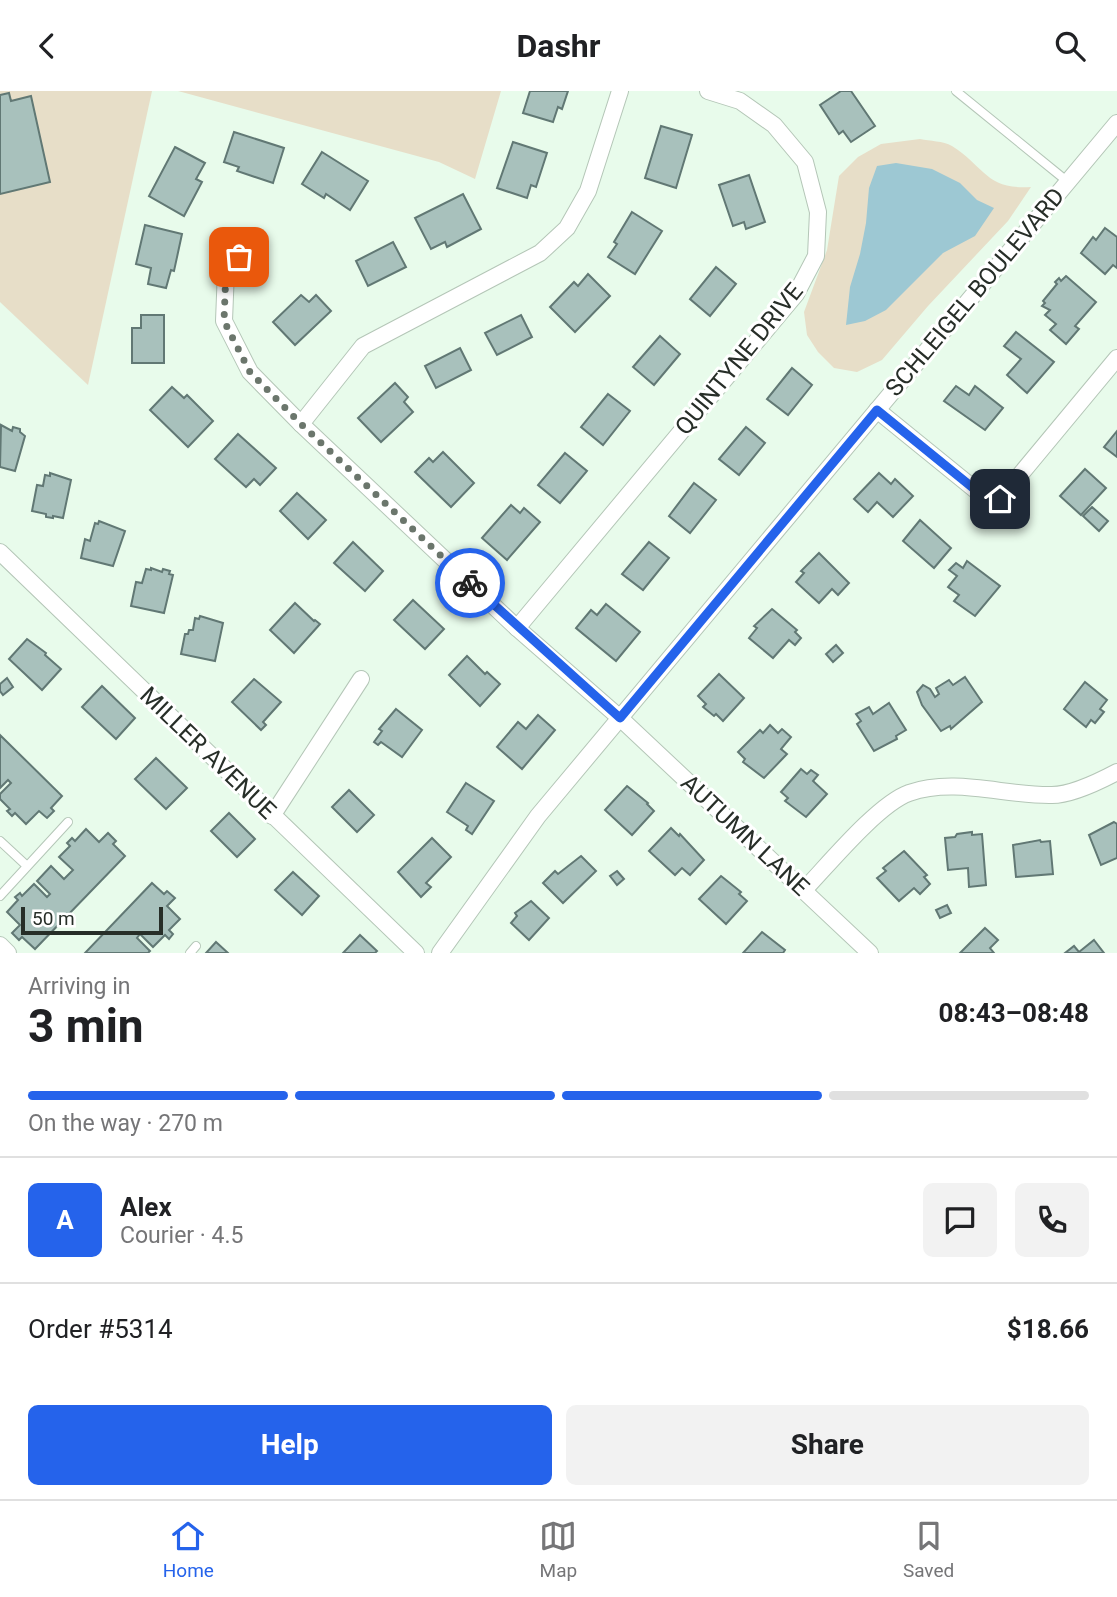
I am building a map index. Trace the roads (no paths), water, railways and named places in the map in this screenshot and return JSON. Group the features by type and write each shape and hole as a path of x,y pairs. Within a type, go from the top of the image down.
{"street":[{"path":"301,424 363,346 540,253 567,228 588,191 620,91"},
{"name":"QUINTYNE DRIVE","path":"517,628 796,295 816,256 818,212 804,162 775,125 740,101 708,91"},
{"name":"SCHLEIGEL BOULEVARD","path":"440,953 537,815 1117,123"},
{"name":"AUTUMN LANE","path":"251,243 226,270 224,321 250,372 301,424 517,628 620,718 870,953"},
{"path":"877,410 978,492 1000,499 1117,358"},
{"name":"MILLER AVENUE","path":"0,552 416,953"},
{"path":"272,816 361,678"},
{"path":"804,890 876,814 908,793 948,786 1055,795 1099,781 1117,772"},
{"path":"0,945 8,953"}],"lane":[{"path":"956,91 1068,182"},
{"path":"0,896 68,822"},
{"path":"0,841 27,866"},
{"path":"190,953 196,946"}],"water":[{"path":"896,163 932,169 960,183 977,200 994,208 975,236 943,253 886,310 865,321 846,325 850,287 866,223 869,188 877,166"}]}
